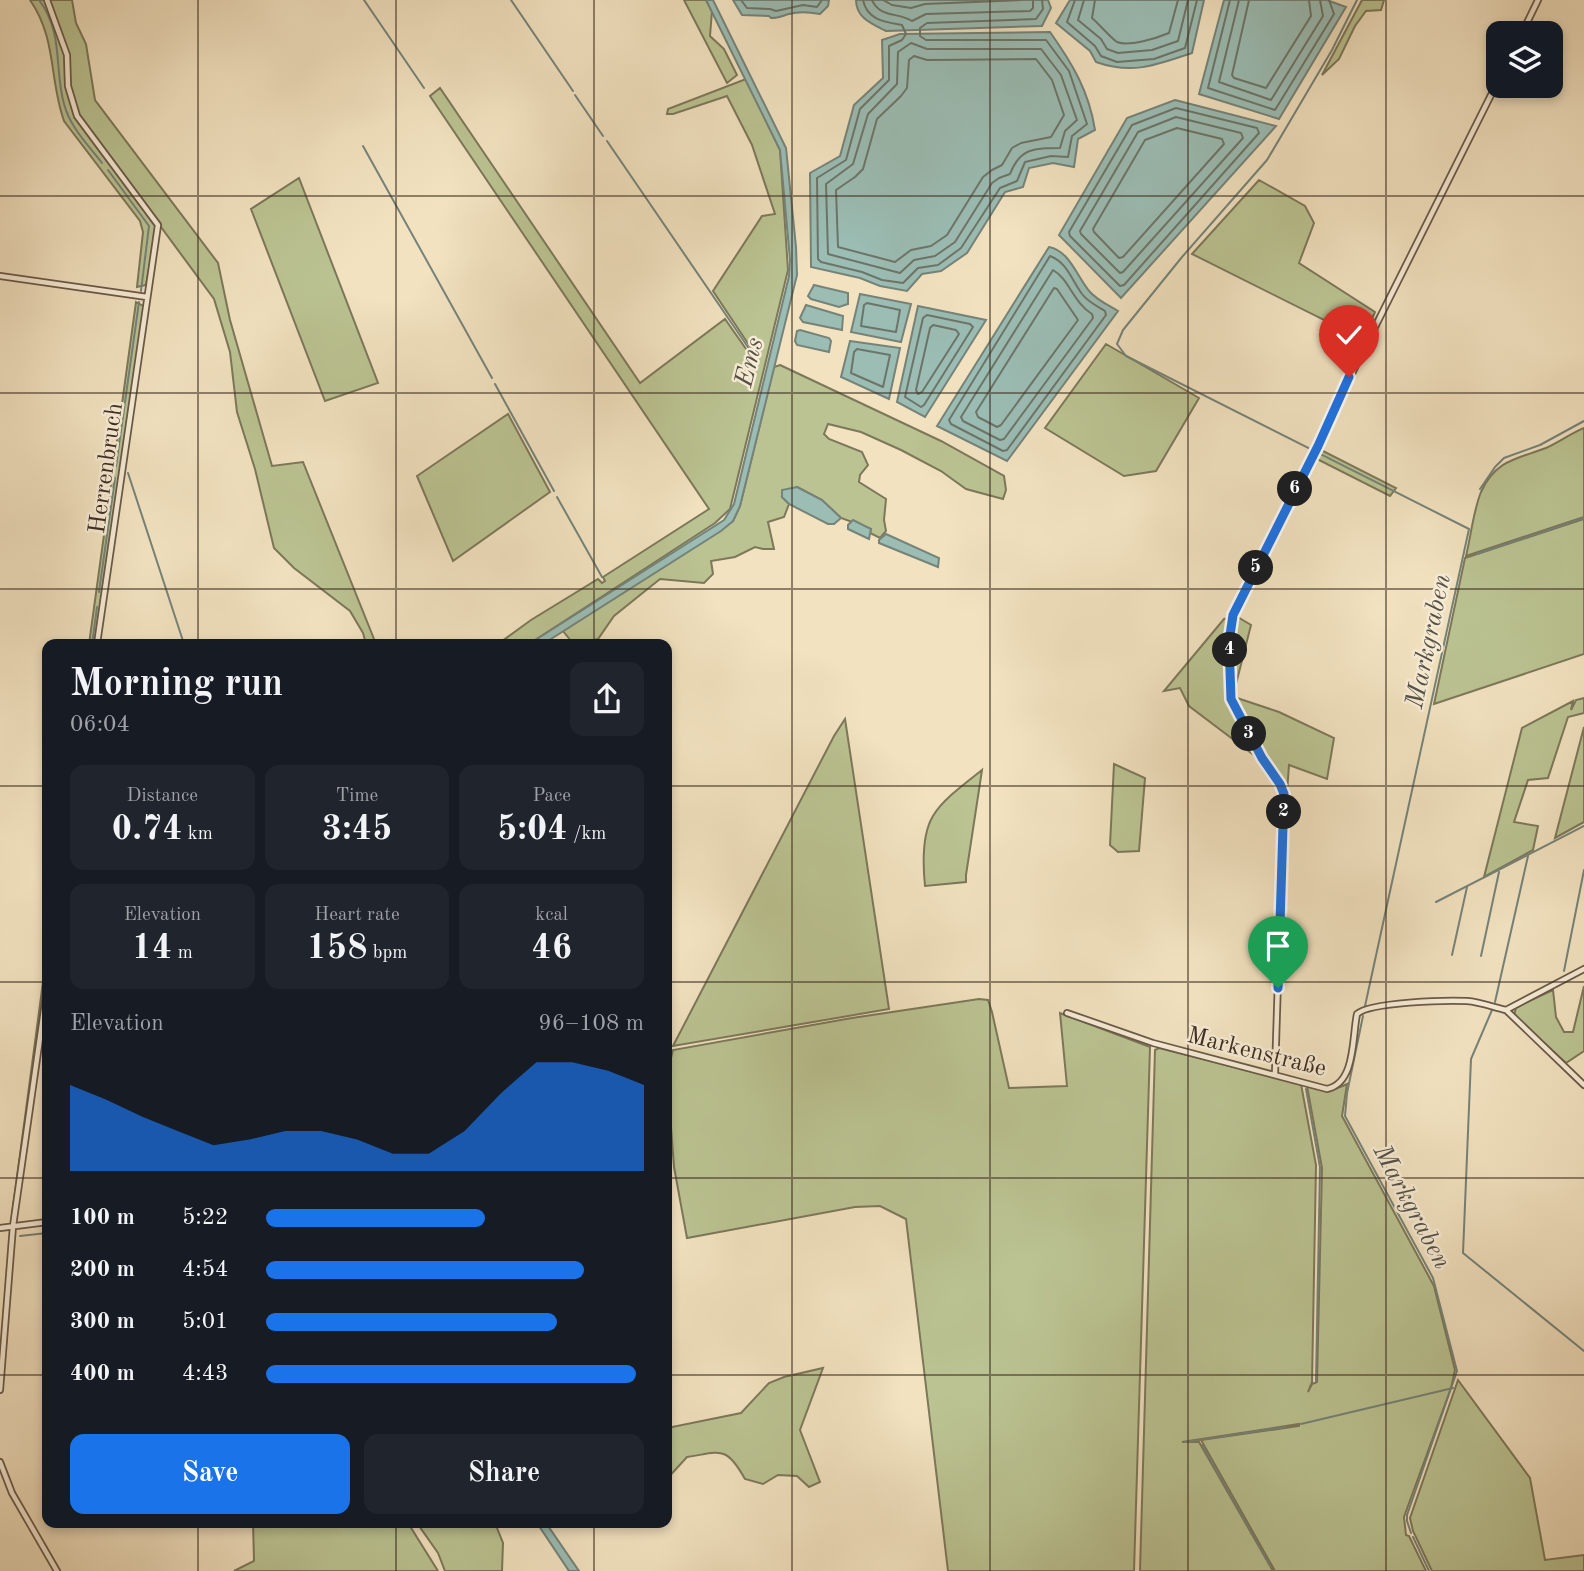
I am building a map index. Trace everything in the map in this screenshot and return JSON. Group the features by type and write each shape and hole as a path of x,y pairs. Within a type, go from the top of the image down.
{"street":[{"name":"Herrenbruch","path":"47,0 68,55 68,86 77,116 158,225 98,639"},
{"path":"1528,21 1538,0"},
{"path":"1275,1073 1284,794 1231,699 1229,642 1233,615 1489,98"},
{"path":"0,276 148,297"},
{"path":"1584,969 1506,1010 1584,1085"},
{"name":"Markenstraße","path":"1068,1013 1153,1043 1327,1088 1337,1087 1344,1079 1357,1014 1362,1009 1396,1004 1469,1001 1506,1010"},
{"path":"0,1390 13,1226 42,1024"},
{"path":"0,1228 42,1223"},
{"path":"0,1462 12,1493 57,1571"}],"green space":[{"path":"30,0 72,0 76,23 86,44 95,100 218,263 230,320 272,466 303,462 374,639 365,639 350,611 294,568 274,548 255,469 237,412 230,352 214,299 158,223 146,285 137,287 143,232 140,221 64,121 49,44 39,15"},
{"path":"684,0 706,0 712,11 710,36 724,49 737,75 727,83"},
{"path":"1362,0 1384,0 1381,10 1366,11 1355,26 1339,59 1322,75"},
{"path":"746,79 780,150 788,270 730,509 715,523 537,639 505,639 598,579 602,583 605,581 603,577 709,509 430,96 440,88 640,383 725,319 751,356 755,354 713,291 762,216 775,214 752,145 727,96 673,114 667,114 668,109"},
{"path":"299,178 378,383 325,401 251,209"},
{"path":"1259,180 1305,206 1314,223 1299,263 1375,312 1362,339 1192,254"},
{"path":"136,302 145,307 97,639 90,639"},
{"path":"1106,344 1199,398 1156,471 1124,476 1045,428"},
{"path":"780,365 941,441 1004,476 1006,490 1003,499 966,489 941,471 861,432 828,424 824,434 829,439 862,452 868,465 860,475 859,482 886,499 886,531 880,538 870,533 871,529 841,518 822,500 797,487 782,497 789,504 784,517 768,522 774,549 755,547 735,557 711,561 713,574 704,583 660,579 614,616 598,639 569,639 563,631 733,521 740,506 774,367"},
{"path":"508,414 550,492 453,561 417,476"},
{"path":"1584,428 1584,517 1466,556 1478,500 1493,473 1516,458 1546,448"},
{"path":"1319,449 1396,488 1390,496 1315,458"},
{"path":"1584,519 1584,654 1434,704 1465,558"},
{"path":"1236,616 1251,625 1234,692 1233,638"},
{"path":"1229,618 1228,700 1259,759 1189,706 1180,688 1164,691 1224,619"},
{"path":"1234,697 1279,712 1334,738 1327,779 1289,765 1287,793 1265,759"},
{"path":"1584,698 1584,713 1568,717 1548,778 1528,780 1514,822 1538,826 1533,850 1484,877 1522,728 1573,701 1571,710 1576,700"},
{"path":"845,719 889,1009 673,1046 834,736"},
{"path":"1584,727 1584,822 1555,838"},
{"path":"1114,764 1145,778 1139,851 1118,852 1110,845"},
{"path":"982,770 966,882 925,886 925,841 929,823 949,797"},
{"path":"1584,986 1584,1051 1566,1063 1514,1016 1516,1007 1553,990 1556,1017 1564,1032 1573,1032"},
{"path":"42,990 42,1014 12,1215"},
{"path":"979,999 988,1000 1009,1088 1067,1086 1060,1013 1150,1047 1134,1571 948,1571 906,1219 880,1206 855,1207 687,1238 672,1140 673,1050 852,1018"},
{"path":"1159,1048 1301,1084 1316,1165 1312,1382 1308,1392 1312,1384 1317,1382 1322,1168 1307,1086 1332,1089 1347,1084 1342,1116 1434,1286 1455,1370 1451,1388 1404,1517 1406,1535 1409,1536 1426,1571 1275,1571 1201,1440 1299,1424 1182,1442 1199,1442 1273,1571 1140,1571 1155,1050"},
{"path":"823,1368 800,1430 820,1482 809,1487 797,1476 778,1475 763,1484 745,1479 733,1461 722,1453 687,1457 672,1474 672,1427 741,1413 769,1383"},
{"path":"1458,1380 1530,1478 1545,1560 1584,1555 1584,1571 1432,1571 1413,1531 1410,1518"},
{"path":"253,1528 411,1528 438,1571 234,1571 254,1561"},
{"path":"420,1528 497,1528 503,1543 502,1571 445,1571 438,1553"}],"water":[{"path":"706,0 713,0 786,148 796,247 797,275 740,506 733,521 721,531 551,639 537,639 724,520 734,504 789,276 790,260 780,150"},
{"path":"733,0 829,0 828,6 820,14 797,12 771,18 742,15"},
{"path":"856,0 1048,0 1051,8 1042,26 886,31 862,16"},
{"path":"1070,0 1204,0 1192,53 1156,65 1122,68 1096,62 1090,51 1056,23"},
{"path":"1224,0 1327,0 1346,7 1279,119 1199,94"},
{"path":"1050,32 1078,78 1089,103 1095,130 1078,139 1074,167 1053,163 1029,168 1023,187 1005,192 967,253 941,271 922,274 907,291 811,267 810,173 840,156 854,105 883,78 882,40 900,34"},
{"path":"1175,100 1276,126 1121,298 1059,235 1127,118"},
{"path":"1049,247 1068,259 1093,295 1118,311 1007,461 937,426"},
{"path":"814,285 848,293 848,304 839,307 811,299 808,296"},
{"path":"860,294 911,304 901,342 851,332"},
{"path":"806,305 843,316 842,330 803,322 800,318"},
{"path":"918,306 986,320 925,417 897,402"},
{"path":"797,331 829,338 829,352 797,345"},
{"path":"850,341 900,348 889,399 841,377"},
{"path":"797,487 822,500 841,518 834,524 828,524 789,504 782,497 782,490"},
{"path":"853,520 871,529 869,539 848,529"},
{"path":"886,534 939,558 938,567 879,543"},
{"path":"540,1528 549,1528 579,1571 569,1571"}],"waterway":[{"path":"39,0 52,25 61,91 70,120 102,163"},
{"path":"364,0 424,88"},
{"path":"511,0 573,91"},
{"path":"1357,0 1332,50 1267,160 1182,257 1123,330 1117,344 1126,356 1469,529 1365,1006"},
{"path":"575,95 603,136"},
{"name":"Ems","path":"607,141 752,353"},
{"path":"363,146 492,378"},
{"path":"108,170 149,226 141,291"},
{"path":"116,466 139,302"},
{"path":"495,384 554,491"},
{"name":"Markgraben","path":"1480,489 1504,458 1540,445 1584,421"},
{"path":"128,473 182,639"},
{"path":"99,592 115,478"},
{"path":"557,497 602,577"},
{"path":"1477,554 1584,518"},
{"path":"93,639 97,607"},
{"path":"1436,902 1584,826"},
{"path":"1495,1002 1528,856"},
{"path":"1564,971 1584,870"},
{"path":"1481,956 1499,872"},
{"path":"1452,955 1467,887"},
{"path":"31,1083 42,1003"},
{"path":"1492,1010 1471,1059 1463,1253 1584,1351"},
{"name":"Markgraben","path":"1363,1016 1347,1093 1345,1116 1433,1278 1457,1371 1407,1515 1411,1533"},
{"path":"1306,1089 1320,1167 1316,1381"},
{"path":"23,1141 30,1091"},
{"path":"20,1236 42,1234"},
{"path":"1301,1424 1453,1388"},
{"path":"1185,1442 1285,1427"},
{"path":"1202,1445 1271,1567"},
{"name":"Markgraben","path":"1413,1537 1429,1571"}],"route":[{"path":"1278,988 1284,794 1231,699 1229,642 1233,615 1318,446 1349,377"}]}
